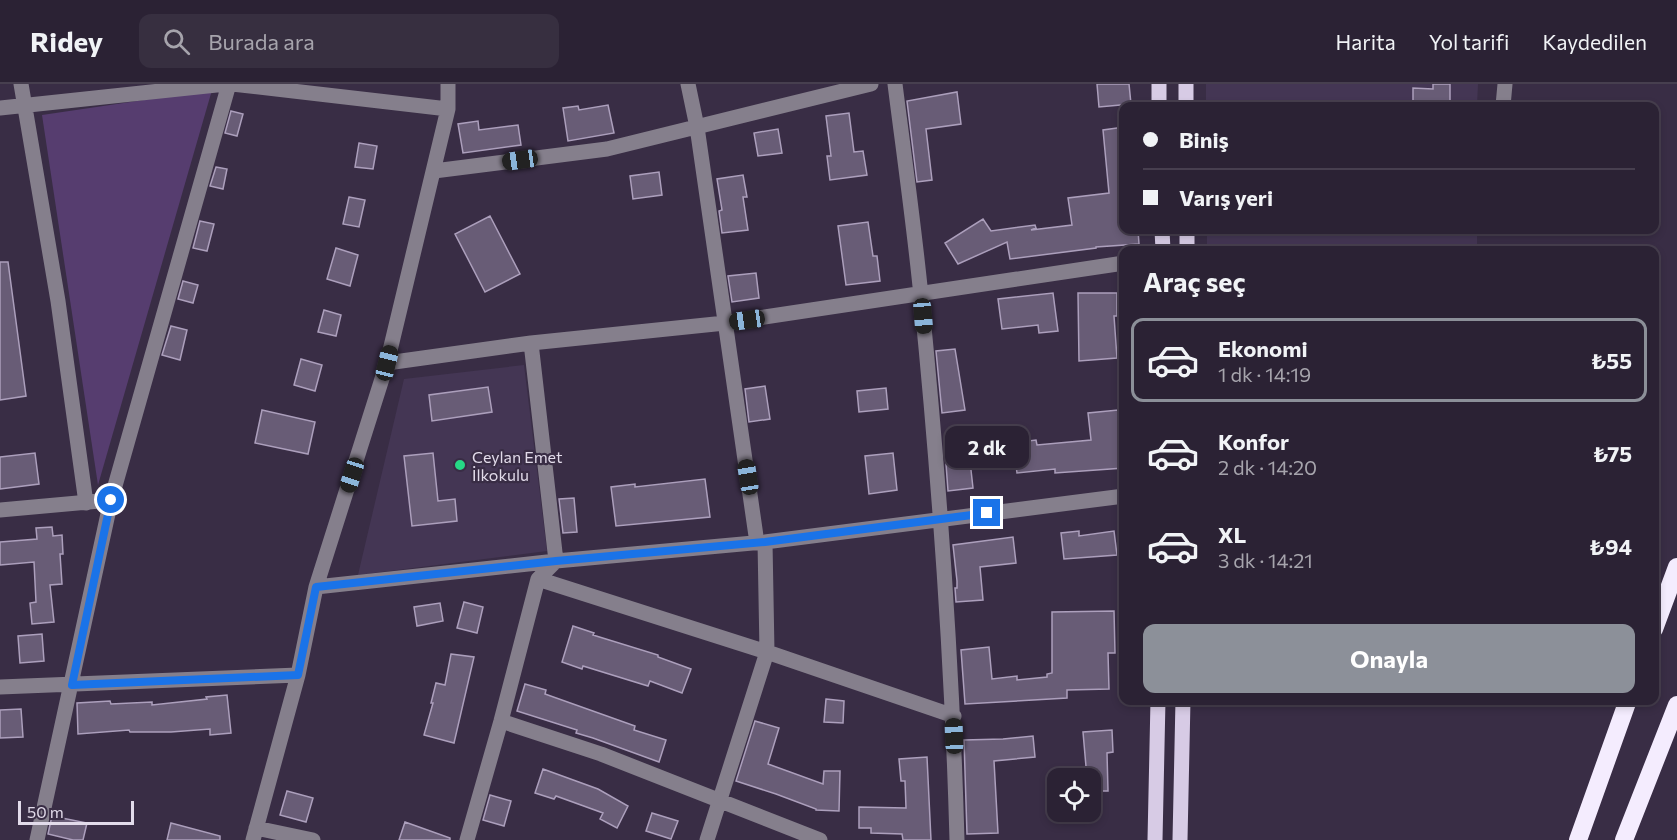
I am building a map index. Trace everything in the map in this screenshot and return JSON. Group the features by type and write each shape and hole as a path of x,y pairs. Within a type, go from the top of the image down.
{"highway":[{"path":"1659,616 1677,567"},
{"path":"1578,840 1626,705"},
{"path":"1623,840 1677,705"}],"main road":[{"path":"1159,84 1159,102"},
{"path":"1186,84 1186,102"},
{"path":"1155,840 1158,705"},
{"path":"1180,840 1183,705"}],"street":[{"path":"21,84 58,301 86,503"},
{"path":"37,840 111,500 229,84"},
{"path":"0,108 229,84 448,109"},
{"path":"314,840 254,834 298,675 316,587 387,363 448,109 448,84"},
{"path":"688,84 697,127 725,323 761,543 766,652 707,840"},
{"path":"434,171 607,149 853,86 871,84"},
{"path":"895,84 921,294 941,519 954,716 957,840"},
{"path":"1503,102 1505,84"},
{"path":"387,363 531,343 725,323 1119,264"},
{"path":"531,343 556,561"},
{"path":"316,587 556,561 761,543 1119,497"},
{"path":"0,510 111,500"},
{"path":"467,840 538,579 556,561"},
{"path":"538,579 766,652 954,716"},
{"path":"0,687 298,675"},
{"path":"501,721 601,754 820,840"}],"shaded area":[{"path":"1206,84 1478,84 1477,102 1206,102"},
{"path":"212,90 98,485 42,115"},
{"path":"1207,234 1477,234 1477,246 1207,246"},
{"name":"Ceylan Emet İlkokulu","path":"524,365 547,551 358,575 404,379"}],"building":[{"path":"1097,84 1129,84 1131,102 1119,102 1119,105 1099,107"},
{"path":"1433,84 1450,84 1450,102 1413,102 1413,88 1433,89"},
{"path":"957,92 961,124 926,129 932,180 917,182 907,101"},
{"path":"608,105 614,133 568,141 563,108 578,106 579,110"},
{"path":"231,111 243,114 237,136 225,133"},
{"path":"849,113 854,152 863,151 867,175 830,180 827,156 831,156 826,116"},
{"path":"478,121 479,130 518,125 521,145 463,153 458,124"},
{"path":"1119,128 1119,234 1138,234 1139,244 1096,247 1010,259 1007,242 958,264 945,243 983,219 991,231 1035,225 1036,228 1031,230 1072,225 1068,198 1109,193 1103,130"},
{"path":"778,129 782,153 758,156 754,133"},
{"path":"359,143 377,146 373,169 355,167"},
{"path":"216,167 227,169 223,189 210,186"},
{"path":"659,172 662,195 633,199 630,176"},
{"path":"743,175 747,197 743,197 748,230 722,233 719,211 722,210 717,179"},
{"path":"349,197 365,200 359,227 343,224"},
{"path":"490,216 520,274 485,292 455,234"},
{"path":"200,221 214,224 207,251 193,248"},
{"path":"868,222 873,256 877,256 880,281 846,285 838,226"},
{"path":"336,248 358,255 350,286 327,279"},
{"path":"0,262 8,262 26,396 0,400"},
{"path":"756,273 759,298 732,302 728,276"},
{"path":"183,281 198,285 193,303 178,299"},
{"path":"1053,293 1058,331 1039,333 1038,325 1002,329 998,299"},
{"path":"1078,293 1117,293 1117,316 1114,316 1117,358 1079,361"},
{"path":"324,310 341,315 336,336 318,332"},
{"path":"171,326 187,330 180,360 162,355"},
{"path":"955,349 965,410 942,413 936,351"},
{"path":"301,359 322,365 315,391 294,385"},
{"path":"765,386 770,419 749,422 745,389"},
{"path":"488,387 492,412 432,421 429,395"},
{"path":"886,388 888,409 859,412 857,391"},
{"path":"262,410 315,422 308,454 255,443"},
{"path":"1118,410 1119,468 1055,473 1055,469 1017,473 1013,443 1036,440 1037,445 1091,440 1088,413"},
{"path":"35,453 39,484 0,489 0,457"},
{"path":"433,453 438,501 455,499 457,521 412,526 404,456"},
{"path":"893,453 897,490 869,494 865,456"},
{"path":"970,461 973,488 948,491 946,464"},
{"path":"705,479 710,517 616,526 611,487 635,484 635,487"},
{"path":"574,498 577,532 563,533 559,499"},
{"path":"52,527 53,536 62,535 63,554 60,554 62,584 50,585 54,622 32,624 30,603 36,602 34,562 0,565 0,542 37,539 36,528"},
{"path":"1079,531 1079,536 1114,531 1117,555 1064,559 1061,533"},
{"path":"1013,537 1016,563 980,567 983,600 956,602 957,581 953,545"},
{"path":"464,602 483,607 477,633 457,628"},
{"path":"440,603 443,621 417,626 414,607"},
{"path":"1114,611 1115,653 1108,653 1109,689 1067,690 1067,698 965,704 961,650 989,647 992,679 1017,676 1017,680 1047,677 1047,674 1052,673 1052,612"},
{"path":"573,626 594,633 593,635 658,655 658,657 691,669 682,693 650,681 648,686 562,662"},
{"path":"42,634 44,661 20,663 18,636"},
{"path":"451,654 474,657 454,743 424,735 436,683 445,685"},
{"path":"525,684 546,690 545,694 635,726 634,730 666,740 659,762 576,733 577,730 517,711"},
{"path":"227,695 231,733 210,735 210,729 171,732 130,732 129,730 78,734 77,703 152,702 152,705"},
{"path":"826,699 844,701 843,723 824,722"},
{"path":"21,709 23,737 0,738 0,710"},
{"path":"755,721 779,728 768,764 823,784 824,771 840,771 839,811 816,810 736,781"},
{"path":"1112,730 1113,752 1107,753 1108,791 1101,791 1101,768 1086,768 1083,732"},
{"path":"1033,736 1035,757 994,761 998,833 967,834 964,740"},
{"path":"927,757 931,840 903,840 902,834 871,833 871,828 859,828 859,807 906,808 905,781 901,781 899,759"},
{"path":"543,769 598,789 628,806 617,828 600,819 603,813 556,796 554,799 535,793"},
{"path":"287,791 313,798 306,822 280,815"},
{"path":"490,795 511,801 504,826 483,820"},
{"path":"652,813 678,821 671,839 646,831"},
{"path":"52,816 87,823 83,840 48,834"},
{"path":"405,822 450,838 450,840 399,840"},
{"path":"171,823 220,836 220,840 167,840"}],"place":[{"name":"Ceylan Emet İlkokulu","path":"460,465"}],"route":[{"path":"111,500 72,685 298,675 316,587 556,561 765,542 987,513"}]}
